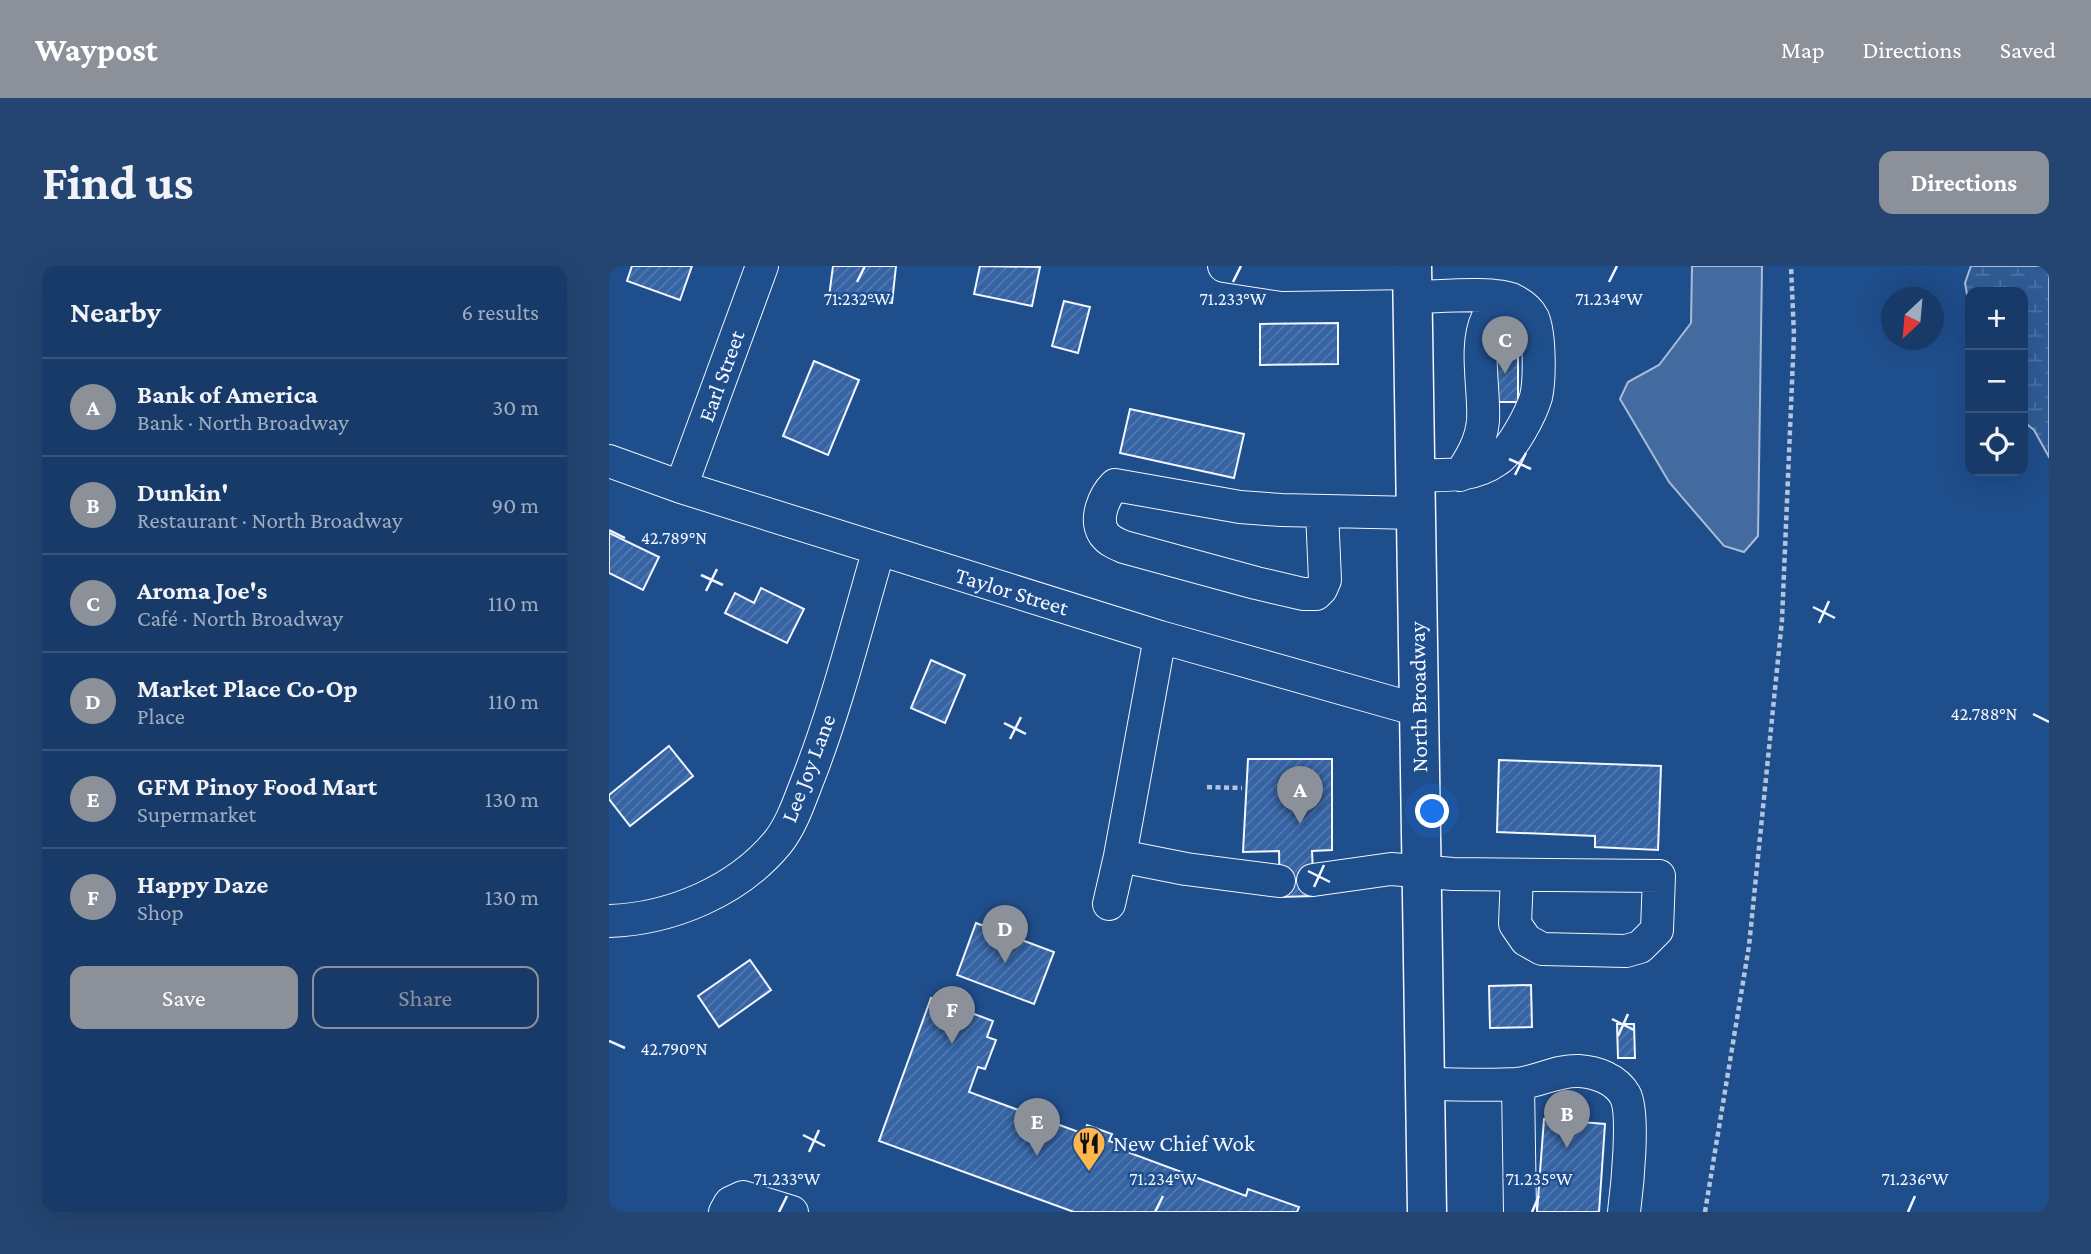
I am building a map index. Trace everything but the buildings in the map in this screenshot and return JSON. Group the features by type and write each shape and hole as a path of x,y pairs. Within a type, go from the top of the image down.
{"main road":[{"name":"North Broadway","path":"1412,279 1427,1212"}],"street":[{"name":"Earl Street","path":"681,487 762,266"},
{"path":"1224,266 1283,275 1412,279 1511,299 1532,315 1537,327 1537,394 1512,443 1500,458 1477,472 1460,475 1415,475"},
{"path":"1460,475 1473,455 1482,429 1482,352 1486,320 1499,304 1511,299"},
{"name":"Taylor Street","path":"609,461 681,487 1160,637 1418,710"},
{"path":"1322,512 1325,580 1315,594 1303,594 1256,583 1124,547 1103,533 1100,524 1104,502 1115,485 1240,506 1322,512 1416,513"},
{"name":"Lee Joy Lane","path":"609,921 648,917 708,896 741,877 779,841 798,806 819,749 879,549"},
{"path":"1109,904 1160,637"},
{"path":"1120,856 1185,869 1279,881"},
{"path":"1314,880 1391,869 1517,875 1659,876 1657,930 1640,947 1626,951 1542,949 1525,940 1515,924 1517,875"},
{"path":"1425,1084 1518,1084 1558,1073 1578,1071 1599,1074 1615,1084 1626,1096 1628,1145 1624,1212"},
{"path":"1518,1084 1520,1212"},
{"path":"725,1212 730,1203 743,1197 792,1212"}],"path":[{"path":"1705,1212 1749,946 1780,633 1794,335 1791,266"},
{"path":"1207,787 1242,788"}],"green space":[{"path":"1971,266 2049,266 2049,457 2034,430 2028,425 2028,287 1966,287"}],"shaded area":[{"path":"1692,266 1762,266 1758,536 1744,552 1724,546 1669,482 1620,399 1628,382 1659,365 1691,323"}],"place":[{"name":"Aroma Joe's","path":"1505,374"},
{"name":"Bank of America","path":"1300,824"},
{"name":"Market Place Co-Op","path":"1005,963"},
{"name":"Happy Daze","path":"952,1044"},
{"name":"Dunkin'","path":"1567,1148"},
{"name":"GFM Pinoy Food Mart","path":"1037,1156"},
{"name":"New Chief Wok","path":"1089,1173"}]}
